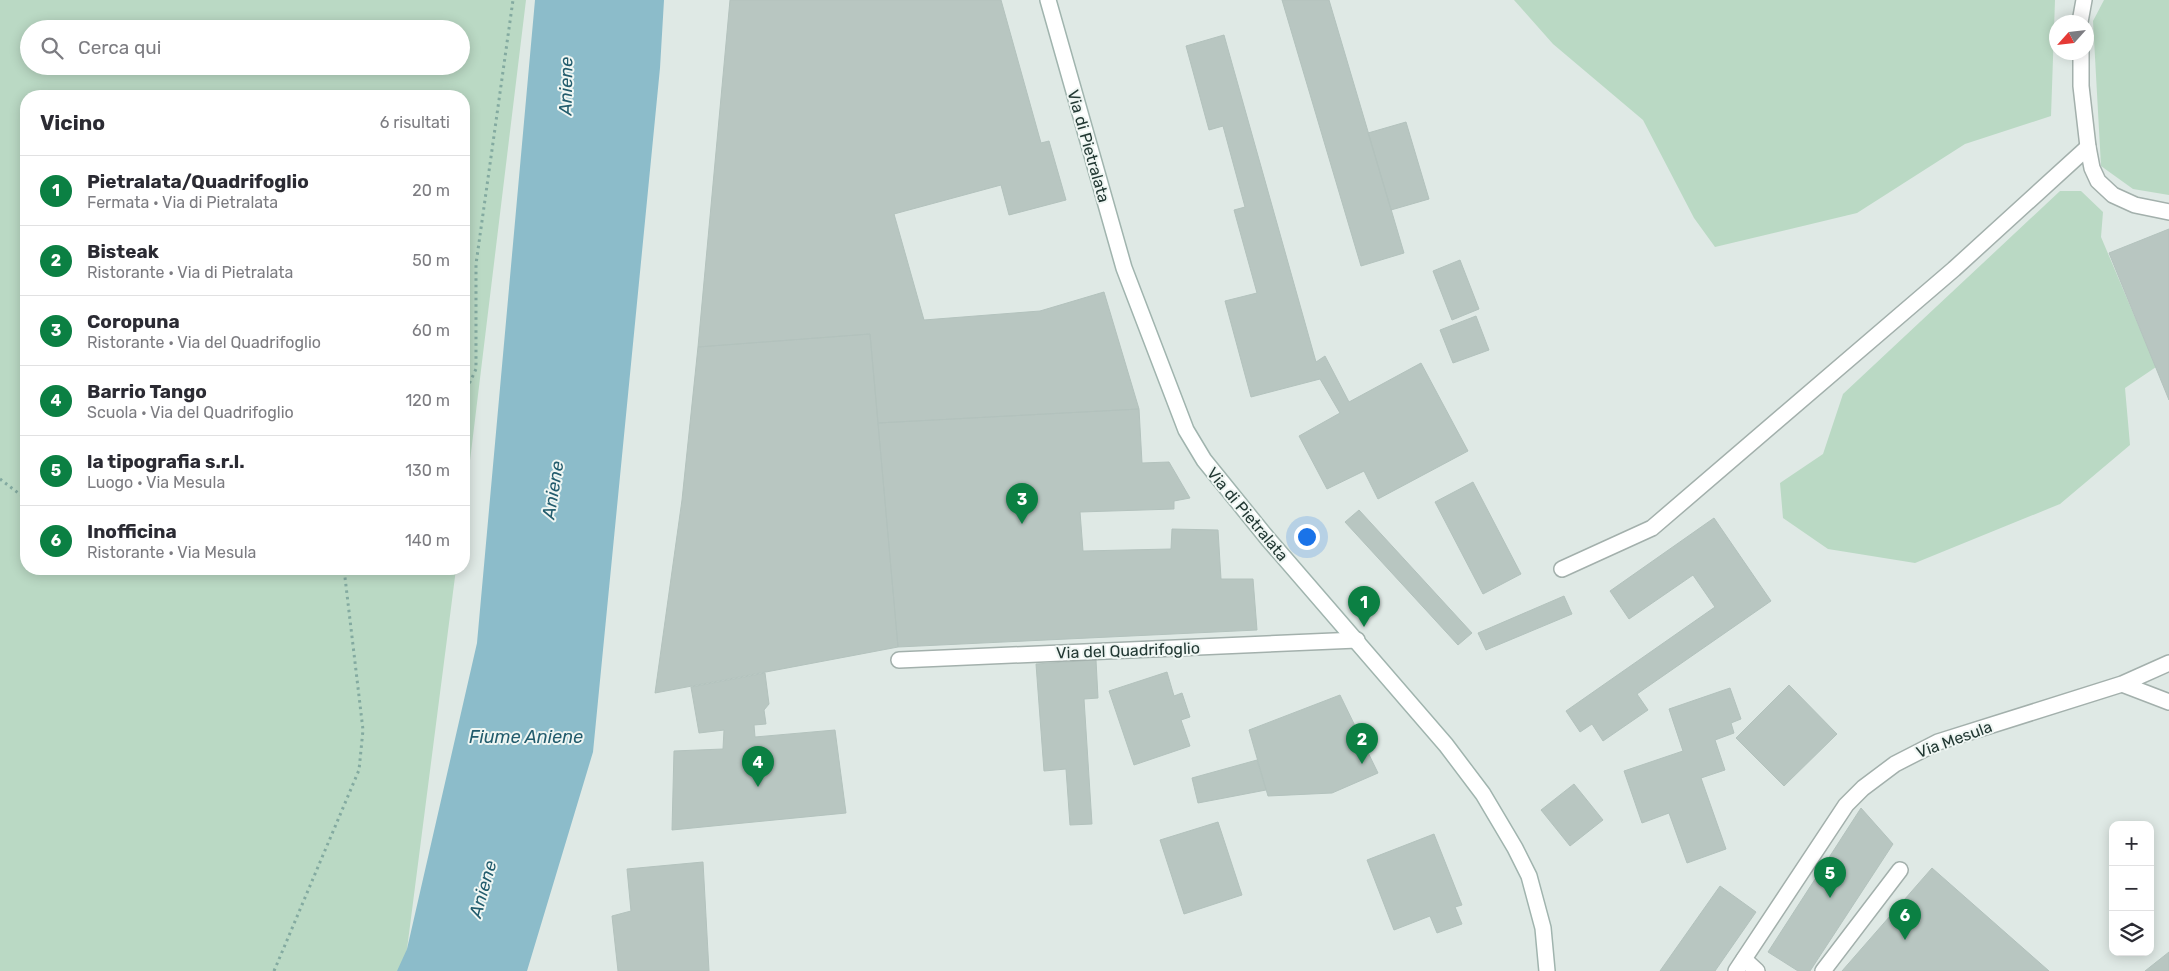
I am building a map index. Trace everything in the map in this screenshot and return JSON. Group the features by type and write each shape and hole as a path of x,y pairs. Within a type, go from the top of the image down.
{"street":[{"name":"Via di Pietralata","path":"1048,0 1124,268 1186,430 1204,460 1236,501 1357,640 1463,766 1483,794 1527,870 1538,903 1543,928 1547,971"},
{"path":"2081,15 2084,0"},
{"path":"2081,60 2081,86 2088,147 2092,168 2098,181 2112,195 2135,205 2169,212"},
{"path":"1562,569 1652,528 1954,269 2088,147"},
{"name":"Via del Quadrifoglio","path":"899,660 1357,640"},
{"name":"Via Mesula","path":"1740,965 1846,805 1888,769 1938,742 2122,684 2169,662"},
{"path":"2122,684 2169,702"},
{"path":"1823,971 1900,870"},
{"path":"1740,965 1758,971"}],"path":[{"path":"470,381 476,368 476,264 513,0"},
{"path":"0,479 20,494"},
{"path":"274,971 358,770 363,730 345,575"}],"green space":[{"path":"0,0 526,0 470,461 470,90 20,90 20,575 455,575 407,949 402,971 0,971"},
{"path":"1514,0 2055,0 2054,15 2049,15 2049,60 2053,60 2051,116 1965,144 1857,213 1715,247 1694,218 1643,120 1553,44"},
{"path":"2104,0 2169,0 2169,195 2133,189 2101,166 2094,19"},
{"path":"2060,191 2081,191 2103,212 2101,237 2156,367 2125,388 2130,445 2060,504 1915,563 1828,549 1783,518 1780,483 1823,454 1843,394"}],"water":[{"name":"Fiume Aniene","path":"535,0 664,0 660,68 593,752 527,971 397,971 407,949 477,643"}],"building":[{"path":"730,0 1001,0 1041,143 1049,141 1066,200 1009,215 1001,185 894,214 924,320 1040,311 1104,292 1139,409 878,423 870,334 698,347"},
{"path":"1282,0 1329,0 1404,253 1361,266"},
{"path":"1224,35 1316,362 1325,356 1349,402 1421,363 1468,451 1378,499 1364,471 1327,489 1299,436 1340,413 1320,379 1251,397 1225,301 1257,293 1234,210 1245,207 1223,126 1209,130 1186,46"},
{"path":"1406,122 1429,199 1391,210 1368,133"},
{"path":"2169,229 2169,400 2109,253"},
{"path":"1460,260 1479,309 1452,320 1433,271"},
{"path":"1476,316 1489,350 1453,363 1440,330"},
{"path":"870,334 898,647 655,693 682,500 698,347"},
{"path":"1139,409 1142,463 1169,462 1190,498 1174,501 1174,509 1080,512 1083,551 1171,549 1172,529 1218,530 1221,579 1253,579 1257,630 898,647 878,423"},
{"path":"1473,482 1521,574 1483,594 1435,502"},
{"path":"1359,510 1472,633 1458,645 1345,522"},
{"path":"1714,518 1771,601 1637,694 1648,710 1603,741 1592,724 1580,732 1566,711 1715,607 1693,575 1629,619 1610,591"},
{"path":"1564,596 1572,614 1486,650 1478,633"},
{"path":"1096,660 1098,698 1084,699 1092,824 1070,825 1066,769 1044,771 1036,664"},
{"path":"1167,672 1174,696 1182,693 1190,717 1181,720 1190,746 1134,765 1109,691"},
{"path":"765,673 769,704 764,710 766,724 754,725 755,737 835,730 846,813 672,830 674,751 723,749 724,730 699,733 691,687"},
{"path":"1789,685 1837,734 1784,786 1736,738"},
{"path":"1730,688 1741,719 1731,723 1734,733 1715,740 1725,770 1701,778 1726,849 1687,863 1669,813 1642,823 1624,771 1683,751 1669,709"},
{"path":"1340,695 1378,773 1332,793 1268,796 1249,730"},
{"path":"1257,760 1266,790 1198,803 1192,778"},
{"path":"1574,784 1603,820 1570,846 1541,810"},
{"path":"1861,808 1893,844 1810,971 1798,971 1768,952"},
{"path":"1218,822 1242,895 1184,914 1160,840"},
{"path":"1434,834 1462,905 1455,907 1462,924 1437,933 1430,916 1394,930 1367,860"},
{"path":"703,862 709,971 618,971 612,916 631,911 627,869"},
{"path":"1932,868 2049,971 1842,971"},
{"path":"1720,886 1756,912 1715,971 1660,971"},
{"path":"2169,952 2169,971 2145,971"}],"place":[{"name":"Coropuna","path":"1022,524"},
{"name":"Pietralata/Quadrifoglio","path":"1364,627"},
{"name":"Bisteak","path":"1362,764"},
{"name":"Barrio Tango","path":"758,787"},
{"name":"la tipografia s.r.l.","path":"1830,898"},
{"name":"Inofficina","path":"1905,940"}],"water label":[{"name":"Aniene","path":"566,86"},
{"name":"Aniene","path":"553,490"},
{"name":"Aniene","path":"483,889"}]}
